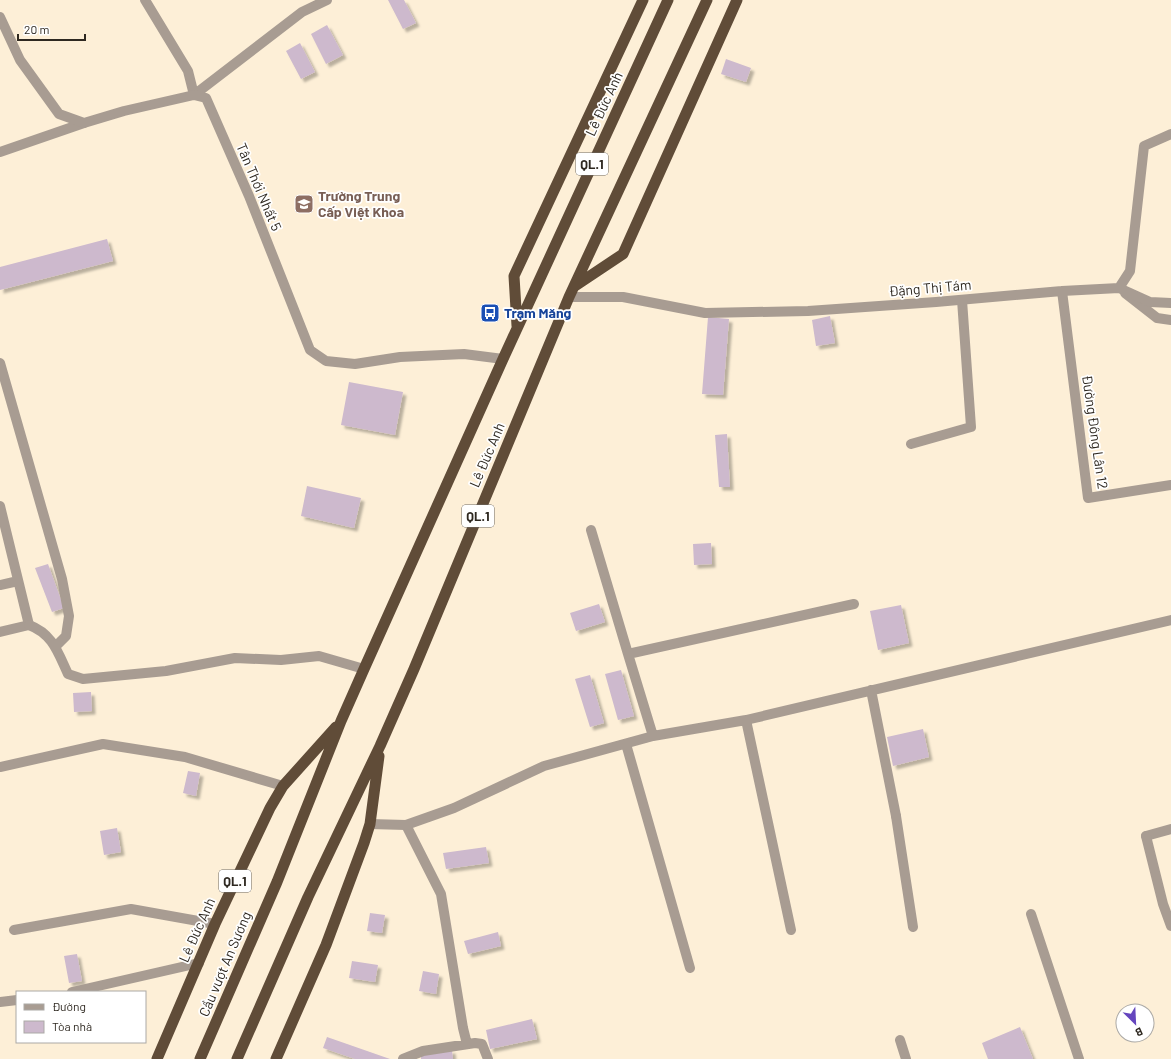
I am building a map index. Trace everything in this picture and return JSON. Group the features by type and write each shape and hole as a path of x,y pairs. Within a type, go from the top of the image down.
{"highway":[{"name":"Lê Đức Anh","path":"517,329 514,276 643,0"},
{"name":"Lê Đức Anh","path":"277,882 341,721 364,669 503,359 668,0"},
{"name":"Lê Đức Anh","path":"237,1059 308,897 380,746 414,669 574,286 707,0"},
{"path":"574,286 623,254 737,0"},
{"name":"Lê Đức Anh","path":"157,1059 215,924 270,808 283,786 341,721"},
{"name":"Lê Đức Anh","path":"276,1059 326,945 370,824 380,746"},
{"name":"Cầu vượt An Sương","path":"200,1059 277,882"}],"street":[{"path":"146,0 188,71 194,95"},
{"path":"0,152 124,111 194,95 302,12 327,0"},
{"path":"0,17 20,60 59,114 84,123"},
{"name":"Tân Thới Nhất 5","path":"194,95 206,98 249,196 310,350 326,361 355,364 400,357 464,354 503,359"},
{"path":"1119,288 1130,271 1144,146 1171,134"},
{"path":"1119,288 1150,302 1171,304"},
{"path":"1119,288 1157,318 1171,320"},
{"name":"Đặng Thị Tám","path":"569,298 623,297 705,313 808,311 1062,291 1119,288"},
{"name":"Đường Đông Lân 12","path":"1062,291 1088,498 1171,485"},
{"path":"911,444 971,427 962,300"},
{"path":"0,363 62,579 69,616 66,636 55,647"},
{"path":"0,506 29,626"},
{"path":"591,530 653,736"},
{"path":"0,585 18,581"},
{"path":"628,654 854,604"},
{"path":"370,824 406,825 454,808 544,766 653,736 746,720 1171,620"},
{"path":"0,632 29,626 40,629 55,647 68,674 83,679 166,671 235,658 281,660 319,656 364,669"},
{"path":"871,690 896,816 913,928"},
{"path":"746,720 791,930"},
{"path":"0,767 103,744 185,757 283,786"},
{"path":"626,744 690,968"},
{"path":"406,825 441,894 463,1028 467,1044"},
{"path":"1171,830 1146,836 1171,926"},
{"path":"14,930 131,909 215,924"},
{"path":"1031,914 1079,1059"},
{"path":"76,991 199,963"},
{"path":"0,1002 16,1000"},
{"path":"900,1040 906,1059"},
{"path":"403,1059 423,1051 475,1042 482,1044 488,1059"}],"building":[{"path":"388,0 404,0 416,23 403,29"},
{"path":"327,25 343,55 326,64 311,34"},
{"path":"300,43 315,72 301,79 286,51"},
{"path":"726,59 751,68 746,82 721,74"},
{"path":"107,239 113,261 0,290 0,267"},
{"path":"830,316 835,343 816,346 812,320"},
{"path":"708,317 729,319 723,395 702,394"},
{"path":"349,382 403,392 395,435 341,425"},
{"path":"727,434 730,487 719,487 715,435"},
{"path":"307,486 361,498 354,528 301,516"},
{"path":"711,543 712,564 694,565 693,544"},
{"path":"48,564 64,608 52,612 35,568"},
{"path":"599,604 605,622 576,631 570,613"},
{"path":"901,605 909,643 878,650 870,611"},
{"path":"621,670 634,716 618,720 605,674"},
{"path":"590,675 604,723 590,727 575,679"},
{"path":"91,692 92,711 74,712 73,693"},
{"path":"923,729 929,757 893,766 887,737"},
{"path":"188,771 200,773 196,796 183,793"},
{"path":"117,828 121,852 104,855 100,831"},
{"path":"486,847 489,863 446,869 443,853"},
{"path":"370,913 385,915 382,933 367,931"},
{"path":"498,932 501,946 468,954 464,941"},
{"path":"77,954 82,981 69,983 64,956"},
{"path":"352,961 378,965 375,982 349,978"},
{"path":"423,971 439,974 436,994 419,991"},
{"path":"532,1019 537,1039 490,1049 486,1030"},
{"path":"1020,1027 1033,1059 988,1059 982,1043"},
{"path":"327,1037 390,1059 355,1059 323,1048"},
{"path":"452,1050 453,1059 421,1059 421,1054"}],"place":[{"name":"Trường Trung Cấp Việt Khoa","path":"304,204"},
{"name":"Trạm Măng","path":"490,313"}]}
